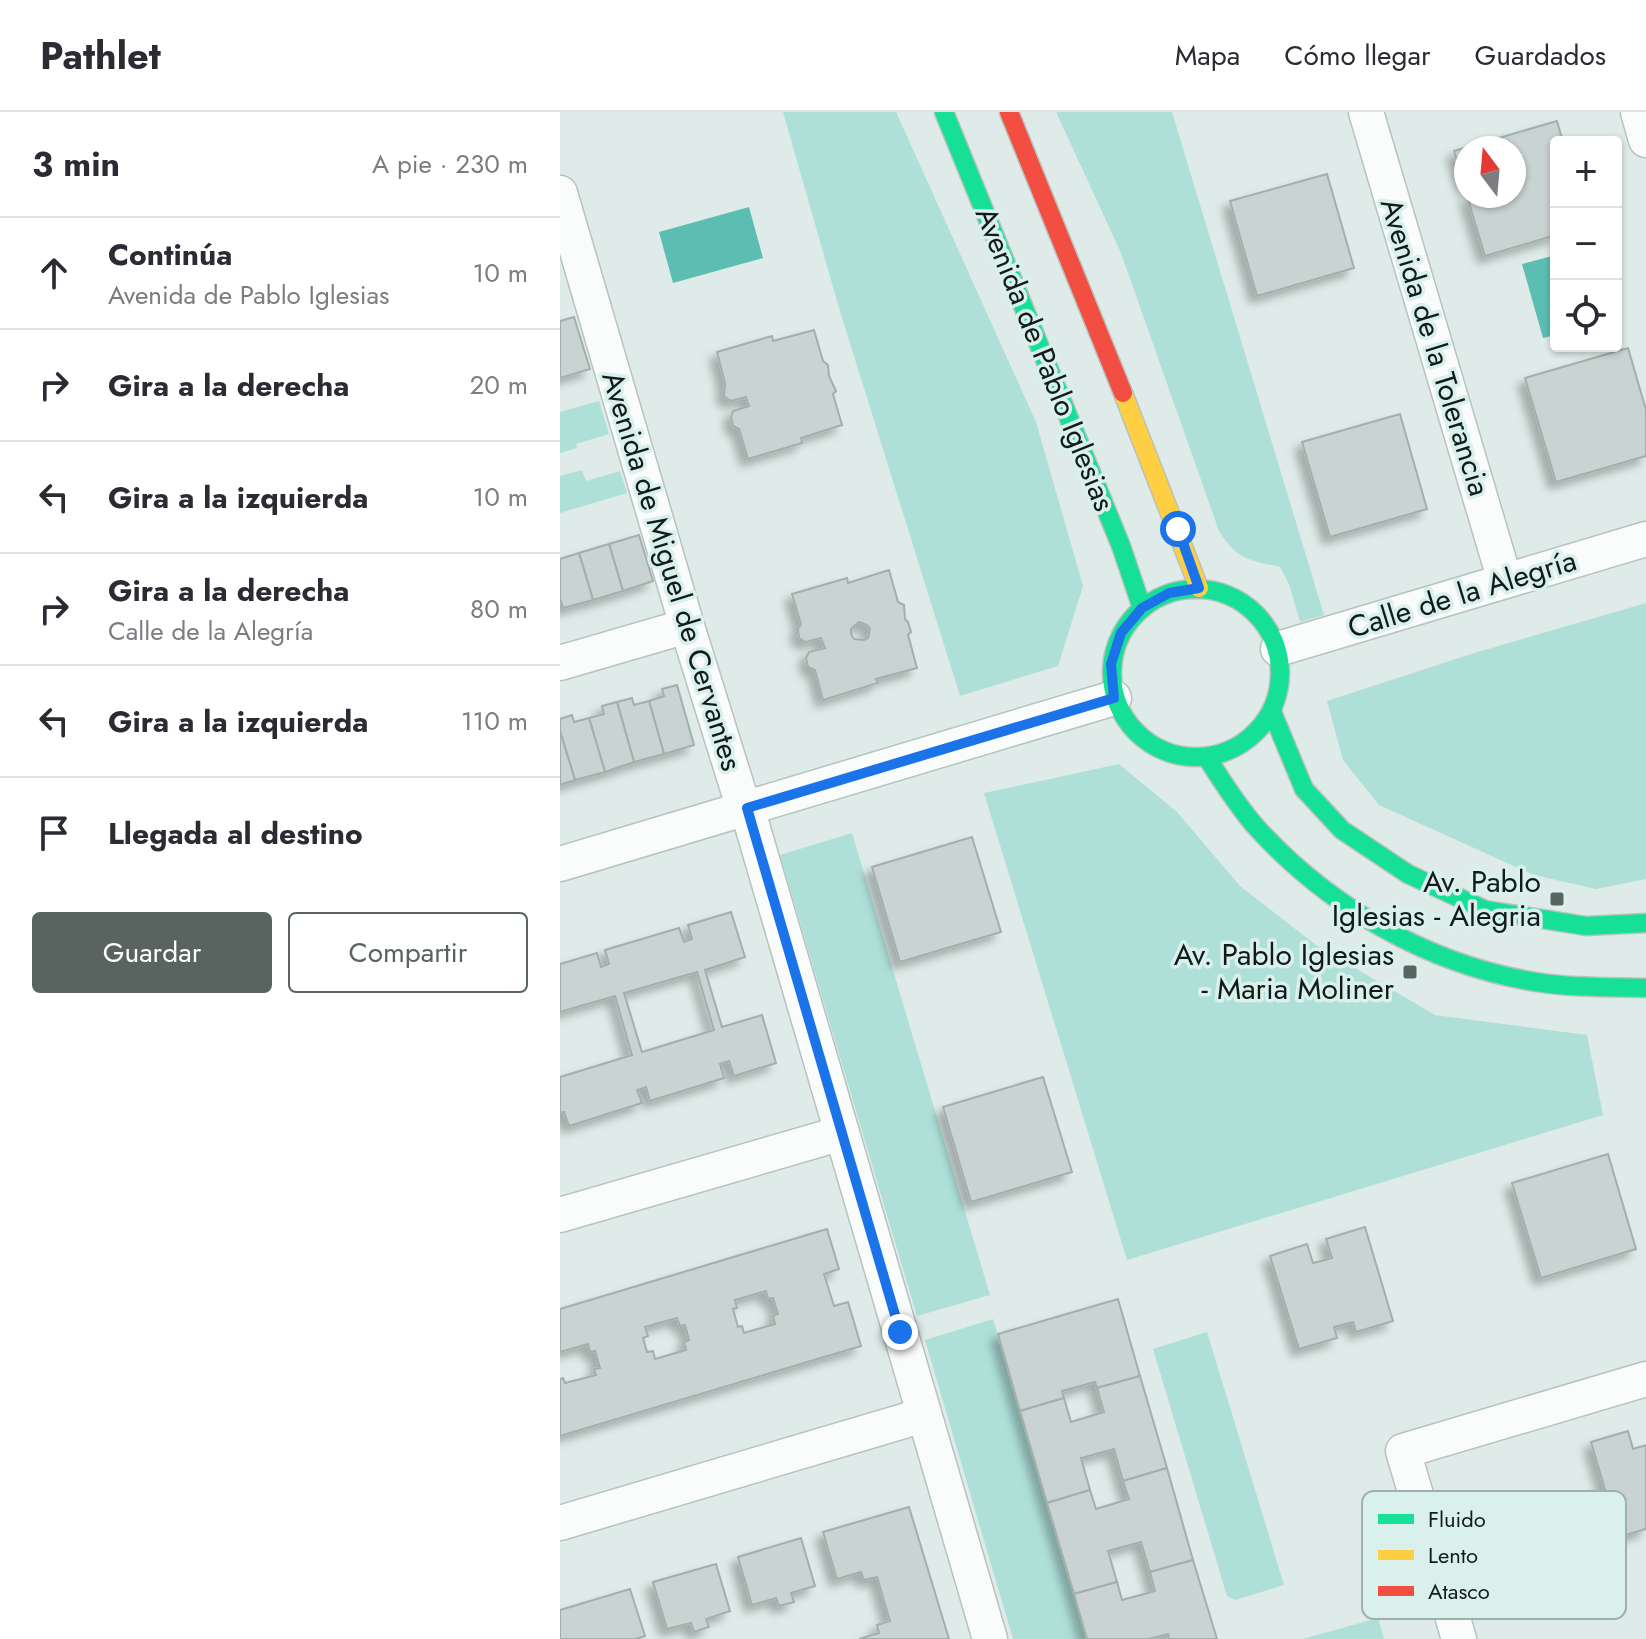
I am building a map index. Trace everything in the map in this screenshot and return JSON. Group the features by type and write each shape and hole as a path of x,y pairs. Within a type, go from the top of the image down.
{"main road":[{"name":"Avenida de Pablo Iglesias","path":"944,112 1121,546 1142,608"},
{"name":"Avenida de Pablo Iglesias","path":"1009,112 1199,588"},
{"path":"1199,588 1234,597 1263,619 1278,649 1281,683 1272,712 1245,743 1207,758 1184,758 1163,752 1132,730 1114,698 1111,664 1121,633 1142,608 1169,593 1199,588"},
{"path":"1272,712 1304,789 1342,830 1408,874 1485,910 1586,926 1646,923"},
{"path":"1207,758 1255,826 1299,871 1375,925 1468,965 1533,982 1646,988"}],"street":[{"name":"Avenida de la Tolerancia","path":"1366,112 1505,581"},
{"path":"1638,112 1646,140"},
{"name":"Avenida de Miguel de Cervantes","path":"560,193 570,261 739,793 747,808 990,1639"},
{"name":"Calle de la Alegría","path":"1278,649 1646,539"},
{"path":"560,663 687,626"},
{"path":"560,864 1114,698"},
{"path":"560,1215 842,1133"},
{"path":"1415,1491 1403,1451 1646,1379"},
{"path":"560,1523 924,1415"},
{"path":"1453,1619 1459,1639"}],"shaded area":[{"path":"783,112 896,112 1036,422 1083,586 1058,666 960,696 839,308"},
{"path":"1056,112 1172,112 1324,615 1300,622 1289,584 1280,567 1237,553 1219,531 1121,253"},
{"path":"599,401 609,434 576,444 577,448 560,453 560,412"},
{"path":"582,470 586,481 620,471 627,493 560,513 560,476"},
{"path":"1646,603 1646,879 1596,889 1534,875 1379,805 1343,760 1327,701 1471,654"},
{"path":"1119,764 1177,812 1240,886 1316,945 1435,1015 1587,1035 1603,1115 1127,1260 984,793"},
{"path":"852,833 990,1295 917,1316 780,855"},
{"path":"993,1319 1087,1639 1013,1639 925,1340"},
{"path":"1207,1332 1284,1585 1235,1600 1227,1596 1153,1349"},
{"path":"1378,1619 1384,1639 1303,1639"}],"water":[{"path":"749,207 763,258 673,283 659,232"},
{"path":"1550,257 1550,336 1543,338 1522,264"}],"building":[{"path":"1557,121 1561,136 1550,136 1550,237 1485,256 1471,208 1526,208 1526,136 1506,136"},
{"path":"1327,174 1354,268 1257,296 1230,201"},
{"path":"574,317 590,369 560,378 560,321"},
{"path":"814,330 836,391 833,394 842,425 801,438 802,443 748,459 739,429 733,426 731,417 733,411 749,406 746,397 731,401 724,396 725,383 717,352 772,336 773,341"},
{"path":"1628,348 1646,410 1646,456 1556,482 1525,378"},
{"path":"1400,414 1427,509 1330,537 1302,442"},
{"path":"639,535 653,581 623,591 609,544"},
{"path":"609,544 623,591 593,600 579,553"},
{"path":"579,553 593,600 563,608 560,559"},
{"path":"889,570 898,602 904,605 917,668 876,679 878,683 823,700 815,670 808,667 806,658 809,652 825,648 821,638 806,642 799,638 801,624 792,594 847,578 848,583","holes":["859,622 870,629 868,638 854,639 851,629"]},
{"path":"677,685 694,745 664,754 649,701 664,696 662,689"},
{"path":"632,698 634,705 649,701 664,754 634,762 617,702"},
{"path":"617,702 634,762 605,772 589,718 604,714 602,706"},
{"path":"572,715 574,722 589,718 605,772 575,780 560,731 560,719"},
{"path":"560,731 575,780 560,785"},
{"path":"972,837 1001,932 900,962 872,867"},
{"path":"731,912 745,957 705,970 722,1027 762,1015 776,1063 734,1076 729,1061 720,1064 724,1078 650,1101 646,1087 637,1090 642,1103 569,1126 564,1112 560,1113 560,1077 632,1055 615,996 560,1012 560,964 597,953 601,967 609,964 605,950 679,928 684,942 692,939 688,925","holes":["697,972 714,1030 642,1052 624,993"]},
{"path":"1043,1077 1072,1172 971,1202 943,1107"},
{"path":"1608,1154 1636,1249 1541,1278 1512,1183"},
{"path":"1365,1227 1393,1321 1356,1332 1353,1322 1334,1327 1337,1338 1299,1349 1270,1256 1307,1244 1313,1263 1332,1258 1326,1239"},
{"path":"827,1229 839,1269 824,1274 834,1306 848,1302 861,1346 560,1436 560,1379 563,1378 565,1383 596,1375 594,1369 600,1368 595,1351 590,1352 588,1344 560,1352 560,1309","holes":["766,1291 768,1299 773,1298 778,1314 773,1316 775,1324 744,1333 742,1326 738,1327 733,1309 737,1308 735,1300","677,1318 680,1326 685,1325 689,1340 684,1342 686,1350 655,1359 653,1351 647,1352 643,1338 648,1336 645,1327"]},
{"path":"1118,1299 1140,1376 1097,1388 1095,1382 1062,1391 1064,1398 1020,1411 998,1334"},
{"path":"1140,1376 1167,1468 1123,1481 1114,1449 1081,1458 1090,1490 1047,1503 1020,1411 1064,1398 1071,1422 1104,1412 1097,1388"},
{"path":"1628,1431 1633,1449 1646,1445 1646,1529 1626,1535 1626,1491 1605,1491 1591,1442"},
{"path":"1167,1468 1193,1560 1150,1572 1141,1542 1108,1551 1117,1582 1074,1594 1047,1503 1090,1490 1096,1509 1129,1499 1123,1481"},
{"path":"909,1507 949,1639 859,1639 879,1633 877,1625 890,1621 877,1577 864,1580 861,1572 837,1579 823,1532"},
{"path":"801,1538 815,1586 791,1593 794,1602 779,1606 776,1598 752,1605 738,1557"},
{"path":"1193,1560 1217,1639 1169,1639 1168,1634 1149,1639 1087,1639 1074,1594 1117,1582 1122,1600 1155,1591 1150,1572"},
{"path":"716,1564 730,1611 706,1619 709,1627 694,1632 691,1623 667,1629 653,1582"},
{"path":"630,1589 645,1636 636,1639 560,1639 560,1610"}],"traffic: fast":[{"path":"944,112 1121,546 1142,608"},
{"path":"1196,589 1228,595 1256,613 1274,641 1280,673 1274,705 1256,733 1228,751 1196,757 1164,751 1136,733 1118,705 1112,673 1118,641 1136,613 1164,595 1196,589"},
{"path":"1272,712 1304,789 1342,830 1408,874 1485,910 1586,926 1646,923"},
{"path":"1207,758 1250,820 1285,857 1349,907 1383,928 1420,947 1496,974 1563,985 1646,988"}],"traffic: slow":[{"path":"1123,393 1199,588"}],"traffic: jam":[{"path":"1009,112 1123,393"}],"place":[{"name":"Av. Pablo Iglesias - Alegria","path":"1557,899"},
{"name":"Av. Pablo Iglesias - Maria Moliner","path":"1410,972"}],"route":[{"path":"900,1332 747,808 1114,698 1111,664 1121,633 1142,608 1169,593 1199,588 1178,529"}]}
